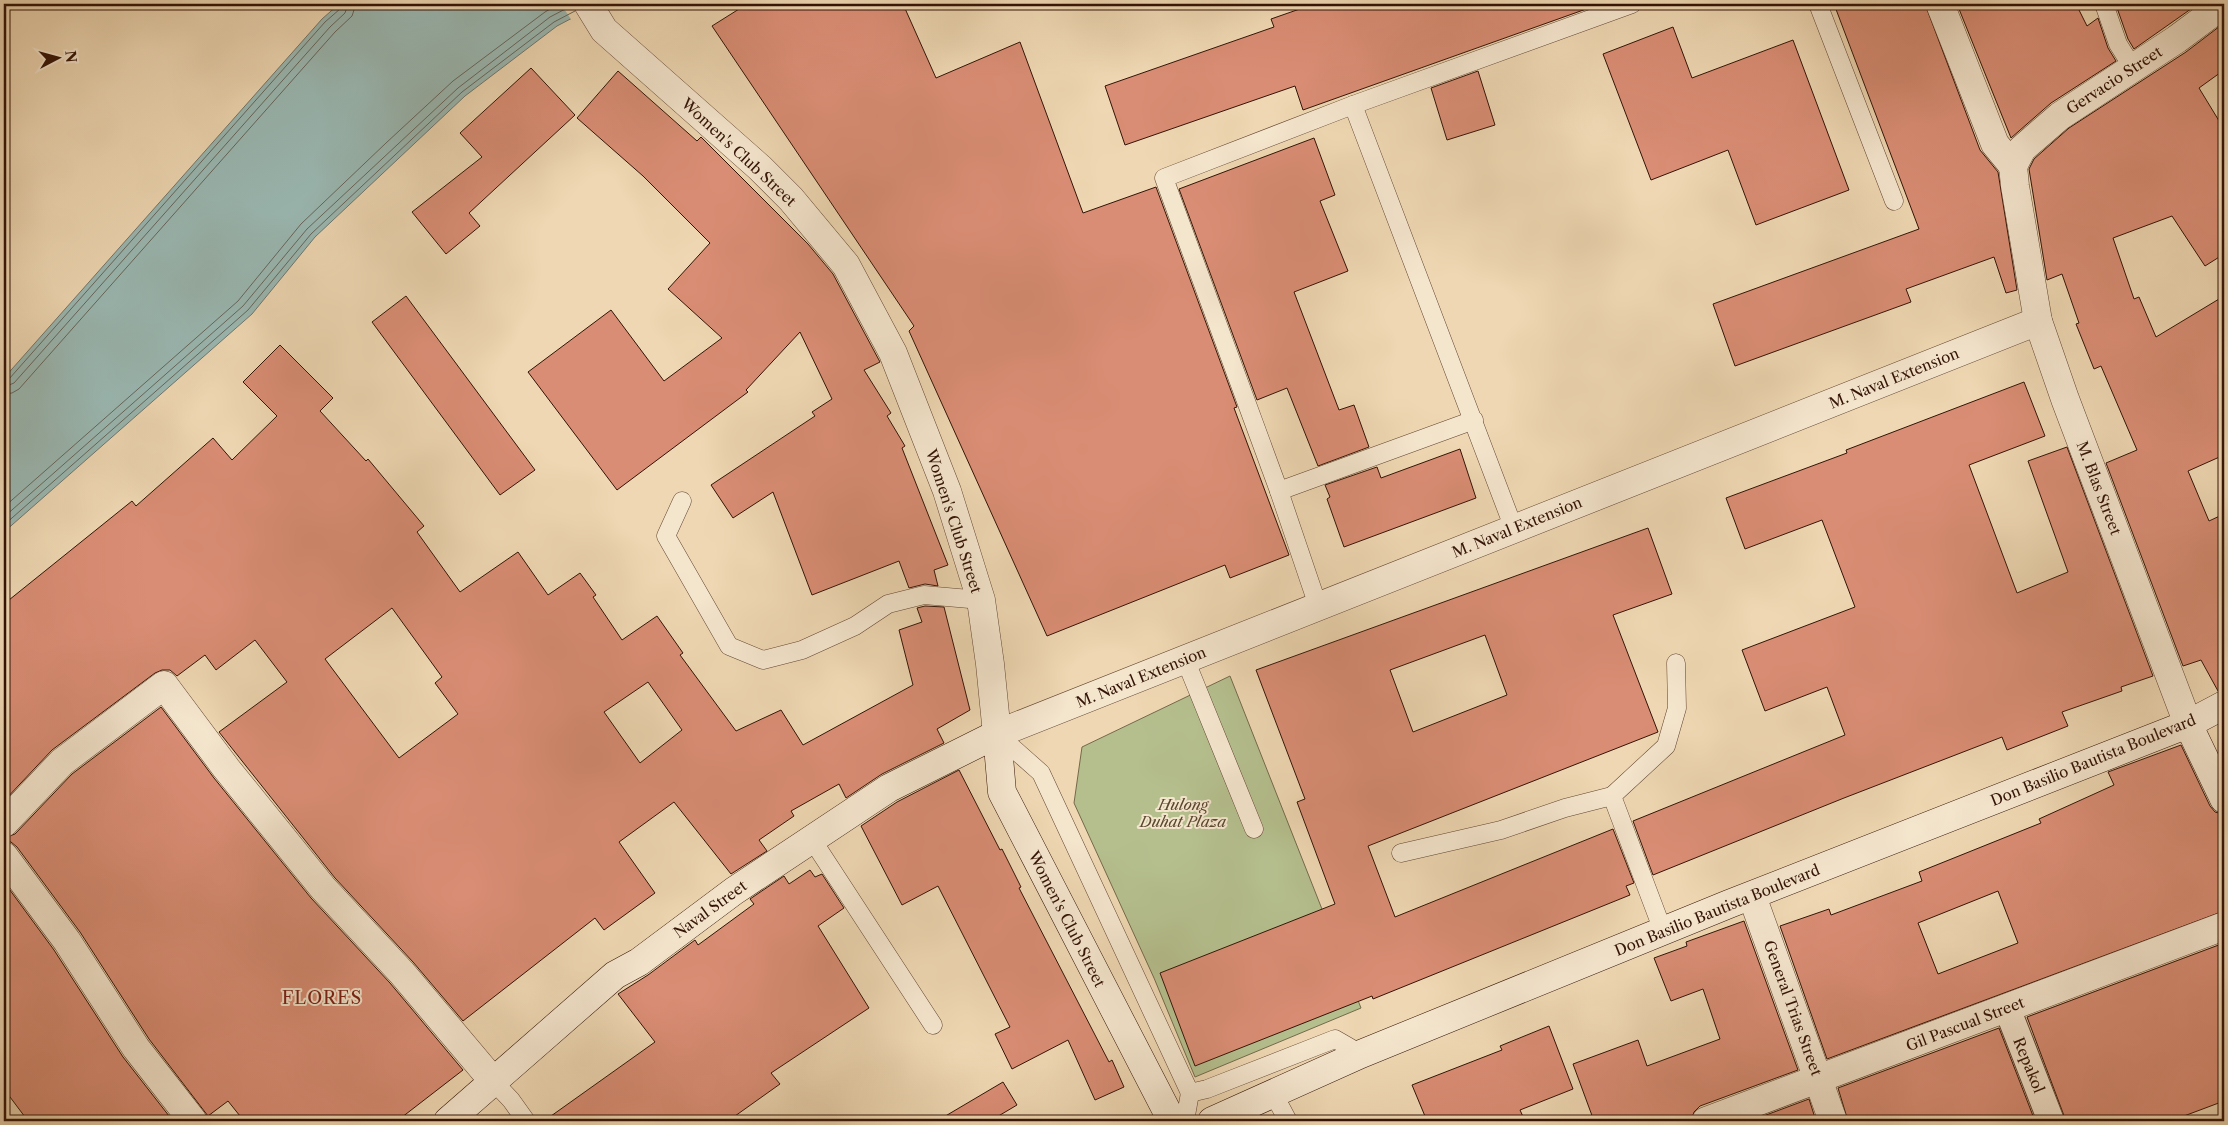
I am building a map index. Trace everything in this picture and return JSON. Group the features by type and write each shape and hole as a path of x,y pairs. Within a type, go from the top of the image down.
{"street":[{"name":"Women's Club Street","path":"588,4 604,30 760,168 791,199 846,265 893,353 947,492 981,600 990,664 1002,792 1172,1121"},
{"path":"1940,4 1995,144 2013,166"},
{"name":"Gervacio Street","path":"2013,166 2022,149 2060,116 2133,68 2224,4"},
{"name":"M. Blas Street","path":"2013,166 2014,186 2038,321 2065,399 2188,724 2224,799"},
{"name":"M. Naval Extension","path":"997,734 2038,321"},
{"path":"4,823 62,762 164,685 226,768 323,888 402,973 494,1082"},
{"name":"Don Basilio Bautista Boulevard","path":"1212,1121 1361,1054 1752,896 2188,724 2224,706"},
{"name":"Naval Street","path":"448,1121 615,976 639,962 734,891 811,838 889,788 997,734"},
{"path":"4,856 67,941 136,1048 193,1121"},
{"name":"General Trias Street","path":"1752,896 1833,1121"},
{"name":"Gil Pascual Street","path":"1706,1121 2224,926"},
{"name":"Repakol","path":"2007,1008 2051,1121"}],"lane":[{"path":"1318,606 1279,491 1164,178 1353,105 1632,4"},
{"path":"1818,4 1894,200"},
{"path":"2104,4 2118,44 2133,68"},
{"path":"1353,105 1514,529"},
{"path":"1279,491 1474,420"},
{"path":"682,502 666,536 729,646 763,660 802,650 855,626 888,604 924,595 981,600"},
{"path":"1185,659 1254,829"},
{"path":"1401,853 1501,830 1564,808 1612,796 1666,746 1677,708 1676,663"},
{"path":"997,734 1041,773 1190,1093 1185,1121"},
{"path":"1612,796 1663,932"},
{"path":"811,838 933,1025"},
{"path":"1190,1093 1207,1089 1335,1039 1361,1054"},
{"path":"494,1082 511,1100 526,1121"},
{"path":"1274,1093 1288,1121"}],"green space":[{"name":"Hulong Duhat Plaza","path":"1230,676 1361,1008 1195,1077 1154,978 1074,803 1082,747"}],"water":[{"path":"339,4 599,4 557,26 465,96 315,237 252,314 4,532 4,378 322,19"}],"pier":[{"path":"561,4 602,4 572,21"}],"building":[{"path":"747,4 903,4 936,78 1020,42 1083,213 1156,187 1237,407 1234,408 1289,555 1230,578 1225,565 1047,636 909,331 914,326 712,26"},
{"path":"1314,4 1589,4 1589,8 1303,110 1295,86 1125,145 1105,86 1274,27 1271,19"},
{"path":"1834,4 1925,4 1980,150 1998,172 2017,290 2006,293 1994,257 1906,289 1911,302 1735,366 1713,304 1919,229"},
{"path":"1957,4 2076,4 2087,26 2098,18 2108,48 2116,61 2051,103 2011,138"},
{"path":"2198,4 2134,49 2128,39 2116,5"},
{"path":"2224,23 2224,70 2199,88 2224,129 2224,254 2205,266 2172,216 2113,238 2134,299 2139,297 2156,337 2224,296 2224,455 2188,471 2209,521 2224,514 2224,689 2218,691 2201,660 2183,666 2106,463 2137,450 2101,366 2094,369 2076,324 2079,323 2062,274 2047,280 2029,169 2034,159 2069,128 2186,52"},
{"path":"1673,27 1692,78 1793,40 1849,190 1756,225 1728,150 1651,180 1603,54"},
{"path":"531,68 575,115 469,213 480,226 446,254 412,212 482,157 460,133"},
{"path":"618,71 697,141 701,137 808,244 833,274 880,362 864,370 891,413 887,416 905,446 902,448 948,565 934,570 938,586 925,584 909,588 899,561 812,595 773,492 733,518 711,485 815,416 812,412 832,399 800,332 746,390 748,392 617,490 528,372 611,310 664,381 722,338 668,289 710,243 643,176 577,118"},
{"path":"1478,71 1495,125 1447,140 1431,88"},
{"path":"1314,138 1335,195 1320,201 1348,271 1294,292 1339,410 1354,405 1369,447 1318,466 1287,388 1257,400 1179,189"},
{"path":"406,296 535,470 500,495 372,322"},
{"path":"280,345 333,398 320,411 366,461 368,459 424,526 417,532 460,592 518,552 548,595 580,573 596,595 593,597 622,640 657,616 683,653 680,655 736,731 781,710 803,745 913,685 899,630 922,622 917,608 925,606 944,607 970,710 937,729 944,743 882,774 846,798 839,784 791,811 794,816 759,840 767,851 731,874 674,802 619,842 655,893 604,930 595,918 463,1021 413,962 335,878 219,732 287,682 255,640 216,670 205,655 177,676 170,670 162,670 155,673 52,750 4,801 4,604 132,501 136,506 213,438 232,460 277,416 243,382","holes":["392,608 442,677 435,683 458,714 399,758 325,659","648,682 682,730 640,763 604,712"]},
{"path":"2024,382 2045,436 1969,465 2017,593 2068,572 2028,461 2067,447 2153,676 2121,687 2122,691 2062,712 2068,726 2007,750 2002,737 1653,875 1633,821 1845,735 1827,687 1765,711 1742,650 1855,607 1822,520 1745,549 1726,498 1847,453 1846,450"},
{"path":"1460,449 1476,498 1344,547 1327,499 1330,497 1325,485 1377,467 1381,478"},
{"path":"1648,528 1672,594 1613,615 1658,732 1368,846 1395,917 1613,829 1634,883 1626,886 1630,895 1373,999 1372,996 1195,1066 1160,973 1335,904 1297,802 1305,799 1256,670","holes":["1485,635 1507,695 1413,732 1390,670"]},
{"path":"161,707 214,778 311,898 390,983 463,1070 397,1121 244,1121 228,1101 208,1116 149,1039 80,932 17,847 11,842 4,841 4,838 15,834 72,774"},
{"path":"2181,745 2210,806 2215,812 2222,814 2224,819 2224,911 1827,1059 1780,926 1829,909 1831,915 1922,881 1919,872 2041,823 2039,819 2114,785 2108,772","holes":["1998,891 2018,943 1938,974 1918,923"]},
{"path":"959,770 1000,850 1002,849 1021,887 1019,888 1109,1062 1112,1060 1124,1087 1095,1100 1068,1040 1012,1069 995,1034 1010,1027 938,886 902,905 861,826 897,802"},
{"path":"810,870 815,877 822,874 844,908 818,926 869,1008 771,1073 780,1084 728,1121 544,1121 655,1042 618,994 648,975 695,940 698,945 754,904 750,899 784,876 789,884"},
{"path":"4,882 54,950 123,1057 173,1121 28,1121 4,1089"},
{"path":"1744,921 1798,1070 1700,1106 1694,1112 1691,1121 1594,1121 1573,1064 1638,1040 1647,1066 1720,1039 1703,989 1671,1001 1654,958 1687,946 1686,942"},
{"path":"2224,943 2224,1101 2184,1116 2186,1121 2066,1121 2027,1017"},
{"path":"1549,1026 1573,1089 1520,1110 1525,1121 1427,1121 1412,1085 1502,1050 1500,1046"},
{"path":"1999,1028 2035,1121 1848,1121 1838,1088"},
{"path":"1003,1082 1017,1105 990,1121 937,1121"},
{"path":"1809,1099 1816,1121 1750,1121"}],"district":[{"name":"FLORES","path":"322,998"}]}
